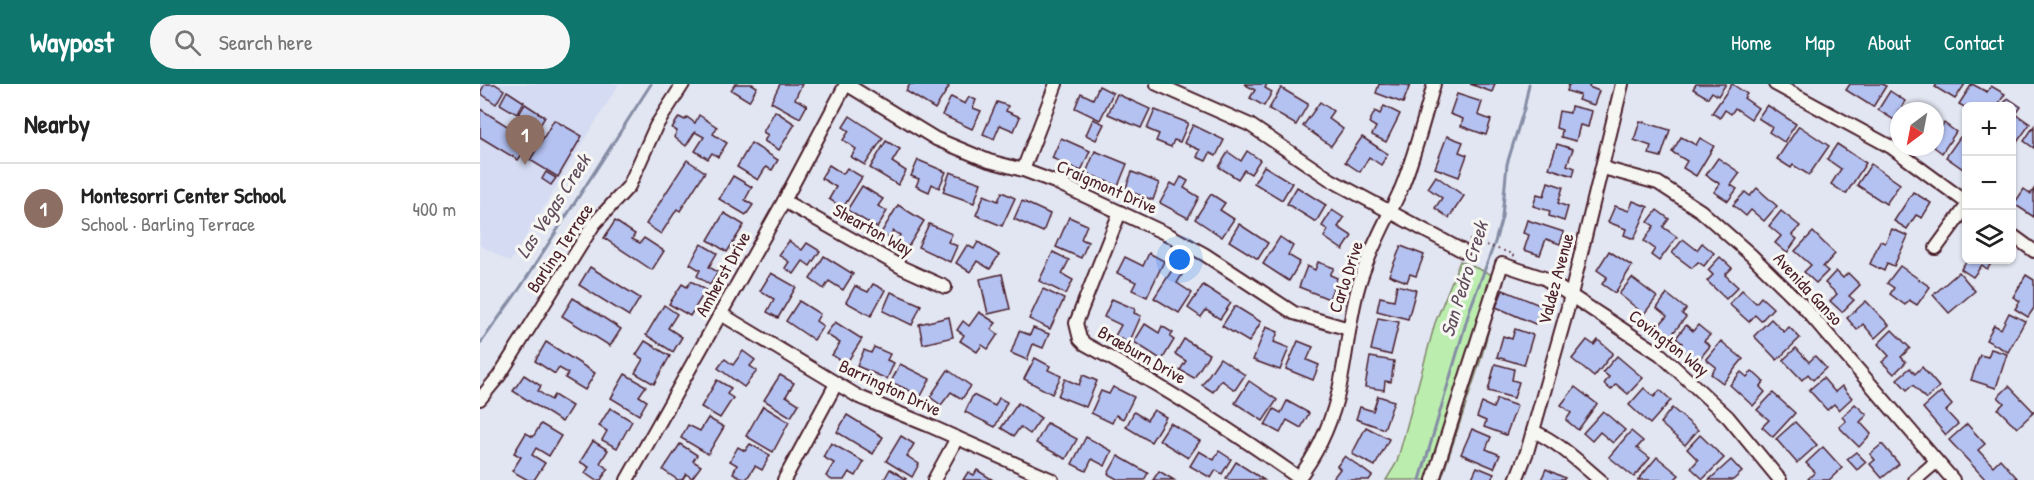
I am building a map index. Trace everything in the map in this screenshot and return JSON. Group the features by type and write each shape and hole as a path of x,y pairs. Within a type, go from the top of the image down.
{"street":[{"name":"Barling Terrace","path":"480,399 499,376 594,224 629,186 656,126 683,84"},
{"name":"Craigmont Drive","path":"846,84 936,139 990,161 1055,182 1171,236 1204,254 1294,313 1349,329"},
{"name":"Amherst Drive","path":"627,480 784,201 846,84"},
{"path":"1023,170 1056,84"},
{"path":"1157,84 1250,125 1331,180 1463,250"},
{"name":"Carlo Drive","path":"1298,479 1319,446 1329,423 1337,397 1360,282 1409,168 1434,84"},
{"name":"Valdez Avenue","path":"1516,480 1527,452 1571,295 1622,84"},
{"path":"1775,84 1891,147 1962,199"},
{"name":"Avenida Ganso","path":"1603,168 1658,183 1701,211 1751,255 1803,306 1953,480"},
{"name":"Shearton Way","path":"784,201 903,268 945,287"},
{"path":"1936,248 1964,210"},
{"name":"Braeburn Drive","path":"1120,212 1076,323 1075,343 1085,344 1171,392 1249,442 1298,479"},
{"path":"2016,238 2034,251"},
{"name":"Covington Way","path":"1433,480 1503,264 1544,278 1660,354 1728,417 1780,480"},
{"name":"Barrington Drive","path":"721,314 859,397 1052,480"},
{"path":"784,480 836,384"},
{"path":"1533,431 1546,437 1578,460 1600,480"},
{"path":"934,480 957,438"},
{"path":"1916,480 1936,462"}],"path":[{"path":"1478,242 1498,249"}],"shaded area":[{"path":"480,84 619,84 510,262 480,245"}],"green space":[{"path":"1460,261 1502,279 1481,359 1441,480 1386,480 1397,462 1435,323"}],"building":[{"path":"485,84 495,84 504,90 496,104 480,93"},
{"path":"735,84 752,84 757,87 749,101 731,90"},
{"path":"780,84 802,84 795,99 807,105 800,118 771,102"},
{"path":"910,84 945,84 949,87 935,109 906,91"},
{"path":"1244,84 1267,84 1265,88 1272,92 1264,106 1250,98 1255,90"},
{"path":"1379,84 1410,85 1403,103 1376,93"},
{"path":"1470,84 1495,84 1492,92"},
{"path":"1569,84 1590,84 1589,87 1599,91 1594,105 1578,100 1580,95 1567,91"},
{"path":"1696,84 1726,84 1718,96 1712,92 1708,98 1693,89"},
{"path":"1732,84 1747,94 1744,98 1758,108 1751,119 1735,108 1731,114 1725,110 1720,118 1712,113"},
{"path":"1850,84 1886,86 1873,107 1846,90"},
{"path":"1937,84 1965,84 1955,99 1935,87"},
{"path":"1972,84 1987,92 1991,86 2005,94 2000,102 1962,102 1962,106 1959,104"},
{"path":"1099,86 1113,93 1100,120 1075,108 1081,93 1093,99"},
{"path":"1281,88 1308,104 1296,125 1269,109"},
{"path":"507,91 524,102 517,114 500,104"},
{"path":"1890,91 1905,101 1890,102 1890,117 1878,110"},
{"path":"1117,94 1150,109 1141,128 1108,114"},
{"path":"1457,94 1482,102 1478,115 1491,120 1486,135 1461,126 1463,119 1450,114"},
{"path":"951,97 965,104 969,97 976,100 973,108 981,111 972,129 942,115"},
{"path":"997,102 1008,106 1006,111 1020,117 1014,131 1000,125 994,139 983,134"},
{"path":"1320,102 1333,111 1328,118 1343,129 1331,146 1303,126"},
{"path":"525,104 545,117 539,127 519,114"},
{"path":"2016,104 2021,107 2016,114"},
{"path":"1767,105 1796,124 1784,142 1769,132 1772,127 1758,118"},
{"path":"1384,106 1400,114 1386,142 1372,135 1376,127 1369,123 1375,111 1380,114"},
{"path":"1571,106 1592,111 1588,127 1580,125 1576,141 1561,137 1562,130 1556,128 1559,111 1570,113"},
{"path":"480,109 531,141 518,160 480,137"},
{"path":"1155,110 1188,123 1180,142 1174,140 1171,147 1156,141 1159,134 1147,129"},
{"path":"775,111 795,124 779,150 764,141 768,135 763,132"},
{"path":"2016,114 2030,124 2016,144"},
{"path":"699,115 717,127 713,134 727,143 718,157 712,153 708,159 695,151 704,137 695,132 686,146 674,137 677,131 672,128 679,117 685,120 687,117 695,123"},
{"path":"850,116 883,138 865,165 851,157 856,149 843,140 849,131 843,127"},
{"path":"1093,119 1104,124 1096,140 1086,135"},
{"path":"554,120 582,136 558,177 530,160"},
{"path":"1640,121 1670,130 1661,157 1649,154 1651,146 1634,140"},
{"path":"1944,123 1956,132 1944,150"},
{"path":"1193,125 1224,140 1216,156 1210,153 1206,161 1197,157 1200,150 1184,143"},
{"path":"1799,126 1829,146 1809,175 1777,159"},
{"path":"2034,126 2034,148 2024,141"},
{"path":"1447,136 1463,142 1459,152 1467,155 1459,177 1435,168"},
{"path":"1362,137 1388,154 1381,165 1369,157 1360,172 1345,162"},
{"path":"1681,137 1696,145 1700,138 1714,146 1696,176 1683,168 1687,161 1672,152"},
{"path":"1960,137 1962,139 1962,168 1946,157"},
{"path":"1061,138 1090,151 1081,171 1052,158"},
{"path":"886,141 900,149 892,162 906,171 898,185 870,168"},
{"path":"751,143 778,160 772,170 766,167 758,180 737,167"},
{"path":"1557,144 1573,149 1567,165 1575,168 1573,176 1549,168"},
{"path":"1837,144 1866,163 1846,194 1831,184 1841,169 1827,159"},
{"path":"1095,151 1127,164 1118,186 1086,173"},
{"path":"1247,151 1260,160 1251,174 1244,170 1238,179 1219,167 1228,152 1241,161"},
{"path":"1718,158 1740,173 1731,185 1737,189 1728,201 1714,192 1720,184 1706,175"},
{"path":"687,160 705,172 680,211 677,209 661,234 646,224"},
{"path":"918,160 946,172 939,188 932,184 929,192 916,186 919,179 911,176"},
{"path":"1871,164 1900,184 1886,204 1857,185"},
{"path":"829,165 843,174 847,168 862,177 843,208 829,199 836,187 821,178"},
{"path":"1264,166 1292,183 1282,200 1254,183"},
{"path":"546,172 556,178 551,185 542,179"},
{"path":"950,172 981,183 974,203 943,192"},
{"path":"1132,172 1159,183 1153,200 1125,190"},
{"path":"733,176 752,187 745,200 753,205 746,215 719,199"},
{"path":"1436,176 1464,196 1449,218 1435,208 1442,198 1428,188"},
{"path":"1181,177 1188,181 1184,188 1199,197 1188,218 1160,203 1171,183 1176,186"},
{"path":"1548,182 1563,187 1558,203 1568,207 1564,221 1549,216 1550,211 1533,206 1537,194 1544,196"},
{"path":"862,186 883,199 878,206 887,211 877,228 847,210"},
{"path":"1297,187 1326,205 1316,222 1287,204"},
{"path":"1757,188 1777,206 1764,221 1751,210 1746,216 1733,205 1745,192 1750,196"},
{"path":"2024,189 2031,194 2034,189 2034,217 2016,205 2016,201"},
{"path":"1002,192 1015,198 1002,226 976,215 984,195 998,201"},
{"path":"1913,192 1931,203 1922,218 1916,215 1907,229 1894,221"},
{"path":"1211,194 1225,203 1220,210 1234,219 1222,237 1195,219"},
{"path":"1022,201 1050,214 1043,232 1014,219"},
{"path":"1633,201 1648,207 1634,239 1624,235 1626,229 1608,222 1615,206 1629,211"},
{"path":"898,205 924,221 908,247 897,241 900,235 893,231 889,238 881,233"},
{"path":"1332,210 1344,218 1338,227 1352,236 1343,250 1324,237 1328,230 1322,226"},
{"path":"1657,210 1669,219 1663,227 1677,237 1659,261 1651,255 1655,249 1644,241 1654,226 1648,222"},
{"path":"1781,211 1800,226 1792,235 1797,239 1787,253 1775,243 1781,236 1769,226"},
{"path":"724,213 744,225 727,252 708,240"},
{"path":"1069,217 1087,225 1081,239 1088,242 1081,258 1056,247"},
{"path":"1527,220 1564,232 1560,244 1546,239 1540,255 1524,250 1529,235 1523,233"},
{"path":"615,221 635,234 632,239 640,243 644,238 664,251 652,270 604,238"},
{"path":"929,224 952,234 948,242 957,246 950,262 918,247"},
{"path":"1239,224 1268,243 1258,259 1229,241"},
{"path":"1892,229 1908,236 1894,266 1887,263 1884,271 1870,264 1880,241 1885,243"},
{"path":"1813,232 1835,254 1823,267 1828,271 1816,283 1804,272 1811,265 1795,251"},
{"path":"1280,237 1293,246 1288,255 1300,262 1289,281 1263,264"},
{"path":"1683,239 1697,250 1702,243 1714,253 1704,266 1698,262 1692,268 1672,253"},
{"path":"789,241 802,250 807,243 820,251 810,266 803,261 794,274 785,268 789,262 779,255"},
{"path":"978,242 999,255 990,269 977,261 970,272 956,263 967,245 974,249"},
{"path":"701,244 717,253 709,267 718,272 710,285 697,276 700,270 690,264"},
{"path":"1401,246 1424,255 1416,276 1410,274 1407,282 1389,275"},
{"path":"1609,251 1632,266 1615,293 1602,284 1607,277 1597,270"},
{"path":"1053,252 1069,260 1062,274 1073,280 1066,294 1039,281"},
{"path":"1149,253 1164,261 1147,297 1132,290 1136,282 1117,273 1125,257 1143,266"},
{"path":"824,256 853,274 843,290 829,281 824,289 810,279"},
{"path":"1720,257 1732,268 1725,275 1738,287 1726,299 1707,281 1713,275 1708,270"},
{"path":"1318,262 1334,268 1330,275 1337,278 1329,299 1299,287 1307,266 1315,270"},
{"path":"1964,264 1991,264 1987,269 1982,265 1973,277 1961,269"},
{"path":"1900,266 1930,287 1917,305 1909,300 1905,305 1890,294 1894,288 1887,283"},
{"path":"590,267 640,298 629,316 579,285"},
{"path":"1174,267 1183,273 1177,283 1192,293 1179,313 1154,298"},
{"path":"1836,271 1843,278 1848,273 1860,285 1849,296 1854,300 1842,312 1830,301 1837,294 1825,283"},
{"path":"1959,272 1975,291 1949,313 1933,295"},
{"path":"771,273 796,287 778,318 767,312 774,299 760,291"},
{"path":"1002,274 1010,309 988,314 980,279"},
{"path":"2026,275 2034,280 2034,308 2028,317 2015,309 2020,301 2013,297"},
{"path":"1632,278 1657,297 1644,314 1619,294"},
{"path":"691,281 706,290 690,316 669,304 682,284 687,287"},
{"path":"873,284 885,290 871,316 846,302 855,286 868,292"},
{"path":"1203,285 1231,303 1220,319 1206,310 1201,317 1188,308"},
{"path":"1397,285 1416,290 1408,319 1377,311 1380,297 1394,300"},
{"path":"1043,289 1064,299 1050,329 1029,319"},
{"path":"1503,290 1542,306 1535,324 1496,307"},
{"path":"1742,290 1756,303 1761,297 1773,308 1761,321 1755,315 1749,322 1729,304"},
{"path":"891,292 921,305 912,325 883,311"},
{"path":"1667,294 1686,309 1682,314 1686,317 1669,338 1657,328 1667,316 1657,308"},
{"path":"573,298 621,329 610,346 562,316"},
{"path":"1112,299 1135,309 1134,313 1141,316 1129,343 1115,336 1121,325 1104,317"},
{"path":"799,301 820,314 816,321 823,326 814,340 786,321"},
{"path":"1866,301 1889,325 1875,338 1863,324 1857,330 1847,318"},
{"path":"664,305 677,314 668,328 682,337 673,352 646,335"},
{"path":"1235,306 1261,322 1249,342 1222,326"},
{"path":"979,312 996,323 991,329 998,334 988,349 982,345 977,352 960,341 964,335 957,330 963,321 969,326"},
{"path":"2009,313 2025,321 2008,352 1986,340 1994,325 2001,329"},
{"path":"949,317 953,337 923,344 919,324"},
{"path":"1378,318 1399,322 1391,355 1371,350"},
{"path":"1771,319 1784,332 1789,327 1800,338 1777,360 1754,336"},
{"path":"835,322 862,339 846,364 832,355 840,343 826,334"},
{"path":"1145,324 1159,333 1162,326 1173,333 1170,337 1174,340 1162,360 1134,342"},
{"path":"1686,325 1693,331 1698,325 1710,335 1704,341 1710,346 1697,362 1679,347 1682,343 1676,338"},
{"path":"1266,327 1278,332 1274,342 1289,348 1280,370 1253,360"},
{"path":"1033,328 1049,334 1043,348 1033,344 1027,360 1011,353 1019,331 1030,335"},
{"path":"1515,329 1533,335 1524,365 1497,357 1503,336 1512,339"},
{"path":"1892,330 1910,348 1901,357 1906,362 1894,374 1882,362 1889,356 1878,344"},
{"path":"1184,339 1209,354 1194,378 1180,370 1186,361 1175,354"},
{"path":"1587,340 1594,345 1598,340 1613,353 1594,377 1572,359"},
{"path":"645,341 670,356 654,384 635,373 643,359 636,355"},
{"path":"1298,341 1313,347 1307,360 1319,365 1313,380 1286,369"},
{"path":"1721,341 1743,359 1723,383 1711,374 1716,367 1706,359"},
{"path":"546,342 595,373 585,390 565,378 568,373 559,368 555,374 535,361"},
{"path":"874,347 890,354 887,360 894,363 887,379 857,366 864,350 871,353"},
{"path":"1796,348 1809,362 1815,356 1826,368 1813,380 1808,374 1802,380 1783,360"},
{"path":"1991,349 2007,354 1996,388 1971,380 1980,355 1988,357"},
{"path":"743,351 755,360 750,366 757,371 744,387 718,368 725,359 733,365"},
{"path":"1617,356 1643,378 1628,394 1616,384 1611,390 1604,384 1609,377 1603,372"},
{"path":"1370,357 1394,361 1391,382 1385,381 1384,390 1365,387"},
{"path":"1035,358 1050,366 1048,370 1061,376 1052,394 1024,379"},
{"path":"1220,358 1245,375 1235,390 1221,380 1213,392 1202,385"},
{"path":"900,364 930,379 921,396 891,382"},
{"path":"1495,364 1514,369 1512,380 1519,382 1514,398 1488,391"},
{"path":"1922,367 1939,387 1926,399 1913,385 1907,390 1897,379 1910,368 1915,374"},
{"path":"948,370 971,386 962,399 951,392 941,405 930,397"},
{"path":"1752,371 1764,382 1760,387 1765,392 1753,406 1730,385 1741,372 1747,377"},
{"path":"625,374 646,386 639,396 647,401 639,415 611,398"},
{"path":"524,375 541,386 538,391 551,400 554,395 572,406 562,422 513,391"},
{"path":"780,375 794,383 786,396 799,404 791,417 764,400"},
{"path":"1083,375 1097,381 1086,407 1058,396 1065,379 1079,385"},
{"path":"1823,378 1835,392 1842,386 1852,398 1839,410 1834,404 1827,410 1809,390"},
{"path":"717,380 731,388 727,394 733,398 720,418 701,407"},
{"path":"1249,381 1277,400 1263,421 1235,403"},
{"path":"2009,386 2034,412 2017,428 1998,409 2004,403 1998,397"},
{"path":"1113,387 1134,397 1123,419 1116,415 1112,423 1091,413 1101,391 1109,394"},
{"path":"1575,387 1597,404 1578,430 1566,420 1571,413 1561,405"},
{"path":"1644,388 1654,397 1660,390 1671,400 1650,424 1629,405"},
{"path":"1941,392 1952,405 1946,411 1958,424 1946,435 1923,408"},
{"path":"1773,393 1795,413 1773,437 1762,427 1769,420 1757,410"},
{"path":"973,395 995,406 999,398 1007,402 995,427 965,412"},
{"path":"1378,396 1394,401 1384,429 1356,419 1360,407 1373,411"},
{"path":"1497,399 1517,406 1506,435 1484,427 1486,421 1477,417 1482,403 1493,408"},
{"path":"1287,401 1309,413 1301,428 1287,420 1280,433 1265,425 1274,409 1281,413"},
{"path":"1018,403 1041,418 1030,434 1020,427 1014,436 1001,428"},
{"path":"1855,404 1867,415 1860,422 1871,434 1859,447 1839,427 1846,421 1842,417"},
{"path":"763,406 789,422 773,452 746,436"},
{"path":"610,408 632,421 617,448 602,440 607,431 599,426"},
{"path":"1672,408 1698,430 1685,445 1660,423"},
{"path":"1154,410 1166,417 1151,442 1126,427 1134,412 1147,420"},
{"path":"1603,411 1625,430 1613,443 1600,432 1592,441 1583,433"},
{"path":"847,415 883,437 873,454 837,432"},
{"path":"708,418 724,427 708,454 681,438 688,425 700,431"},
{"path":"1795,422 1817,445 1797,463 1776,439"},
{"path":"1047,423 1077,439 1066,459 1036,443"},
{"path":"1170,423 1200,441 1188,458 1159,440"},
{"path":"541,424 561,436 549,456 536,448 532,455 545,463 534,480 528,480 512,471 521,457 514,453 526,433 533,437"},
{"path":"1967,424 1985,444 1978,450 1993,466 2000,459 2018,479 1986,480 1949,440"},
{"path":"1366,427 1389,439 1375,466 1352,454"},
{"path":"1472,429 1491,437 1486,449 1500,455 1494,468 1461,454"},
{"path":"1631,431 1643,441 1637,448 1650,458 1634,477 1609,457"},
{"path":"1700,435 1724,458 1703,479 1691,468 1698,460 1687,449"},
{"path":"901,436 914,444 907,456 919,464 912,477 886,461"},
{"path":"1086,437 1112,451 1105,466 1092,459 1086,471 1072,464"},
{"path":"593,441 608,450 600,463 608,469 601,480 595,480 585,473 589,467 580,462"},
{"path":"831,443 864,462 856,476 849,472 844,480 832,480 826,476 834,463 823,457"},
{"path":"680,444 697,455 693,461 701,466 692,478 686,474 682,480 678,480 663,470"},
{"path":"750,444 770,455 762,470 755,466 746,480 733,473 737,465 730,461 738,447 745,451"},
{"path":"1882,444 1899,464 1882,478 1870,464 1875,460 1870,454"},
{"path":"1823,447 1842,468 1829,480 1809,480 1815,472 1806,463"},
{"path":"1199,451 1214,460 1219,451 1231,459 1222,474 1216,470 1211,478 1190,466"},
{"path":"1856,452 1866,462 1857,470 1847,459"},
{"path":"1118,456 1148,473 1144,480 1119,480 1108,474"},
{"path":"1345,456 1372,476 1369,480 1336,480 1333,478 1340,469 1337,466"},
{"path":"1657,457 1679,475 1674,480 1638,480"},
{"path":"1731,460 1742,472 1733,480 1709,480"},
{"path":"1236,462 1264,480 1229,480 1226,478"},
{"path":"1477,467 1494,474 1491,480 1471,480"},
{"path":"890,469 906,479 884,480"},
{"path":"1546,469 1565,478 1563,480 1541,480"},
{"path":"977,470 993,480 963,480 968,472 974,475"},
{"path":"1159,471 1174,480 1153,480"}],"waterway":[{"name":"Las Vegas Creek","path":"480,344 520,288 651,84"},
{"name":"San Pedro Creek","path":"1420,480 1470,309 1502,217 1507,164 1524,109 1529,84"}],"place":[{"name":"Montesorri Center School","path":"525,165"}]}
